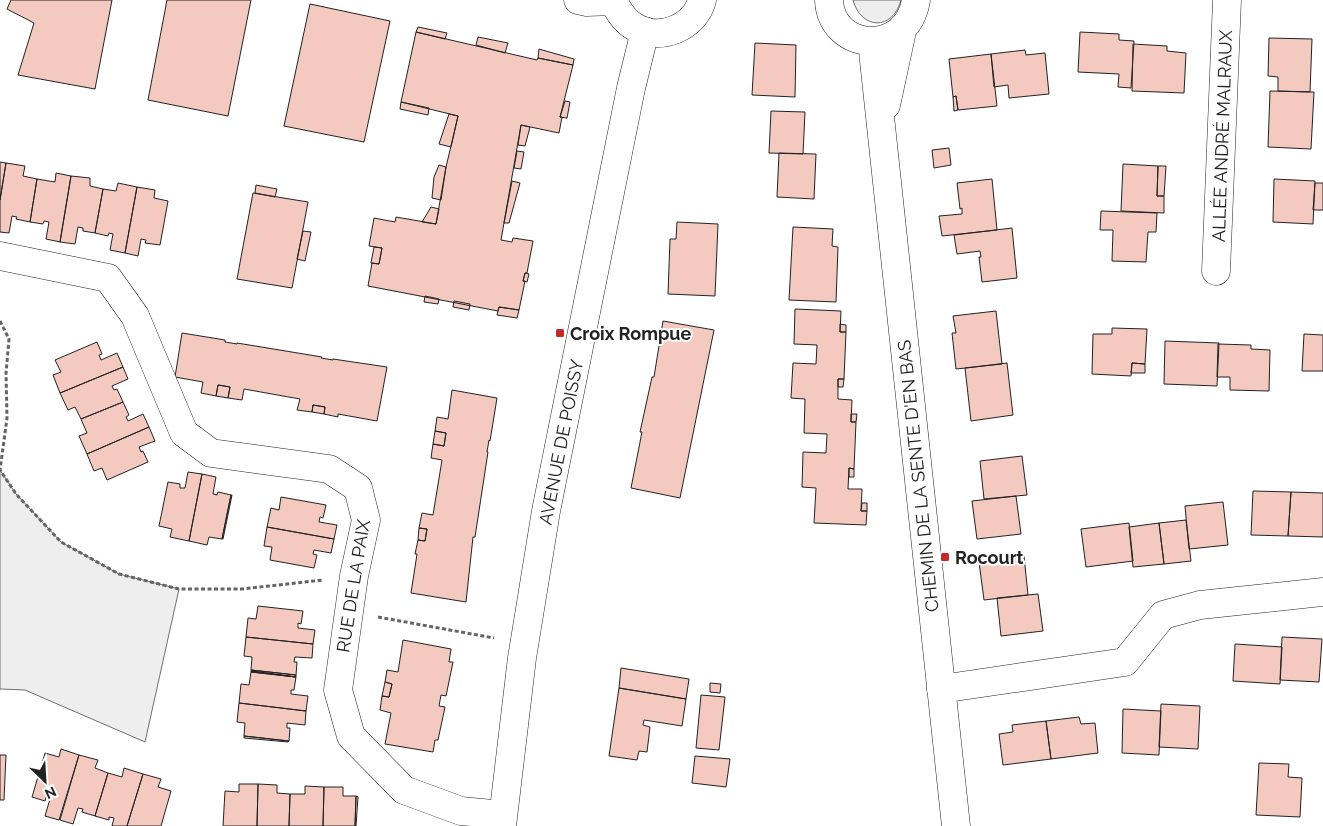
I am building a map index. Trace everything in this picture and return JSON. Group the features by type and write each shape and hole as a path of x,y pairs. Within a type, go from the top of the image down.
{"street":[{"path":"578,0 587,2 613,0 622,17 636,28 649,33 664,33 679,28 693,18 702,0"},
{"path":"829,0 833,18 843,30 856,39 872,42 888,39 902,31"},
{"name":"CHEMIN DE LA SENTE D'EN BAS","path":"882,126 902,31 912,17 916,0"},
{"name":"ALLÉE ANDRÉ MALRAUX","path":"1216,271 1228,0"},
{"name":"AVENUE DE POISSY","path":"503,821 522,658 546,511 631,88 646,31"},
{"name":"CHEMIN DE LA SENTE D'EN BAS","path":"872,42 956,826"},
{"name":"RUE DE LA PAIX","path":"0,256 108,278 136,316 184,433 211,453 329,469 358,488 366,520 354,576 350,612 343,643 338,690 351,736 404,790 461,812 503,821"},
{"path":"941,689 1125,662 1163,615 1200,605 1323,592"}],"path":[{"path":"0,320 8,339 6,373 7,418 0,470 16,494 61,542 119,574 179,589 242,589 354,576"},
{"path":"350,612 501,640"}],"shaded area":[{"path":"853,0 901,0 897,10 891,17 884,22 877,23 863,17 857,10"},
{"path":"0,470 16,494 61,542 119,574 179,589 145,742 25,690 0,689"}],"building":[{"path":"11,0 112,0 95,89 18,75 34,23 7,9"},
{"path":"167,0 251,0 228,116 148,100"},
{"path":"310,4 390,21 364,142 284,126"},
{"path":"418,27 447,33 445,39 416,32"},
{"path":"416,32 537,60 538,58 573,65 560,117 562,117 559,133 521,125 501,240 512,242 513,238 533,241 527,273 525,273 523,281 525,281 519,310 499,307 498,311 368,286 372,263 379,264 382,248 369,246 374,218 395,222 396,217 436,224 446,167 458,116 401,102"},
{"path":"1080,32 1119,34 1119,40 1134,41 1131,88 1118,87 1119,74 1078,72"},
{"path":"478,37 508,43 505,53 476,45"},
{"path":"1269,38 1312,39 1310,92 1278,91 1278,77 1268,76"},
{"path":"755,43 796,45 795,97 752,95"},
{"path":"1133,44 1167,46 1167,51 1186,53 1184,93 1132,91"},
{"path":"539,49 574,59 573,65 538,58"},
{"path":"1025,50 1026,55 1045,53 1049,94 1009,98 1008,85 994,87 991,54"},
{"path":"991,54 997,106 958,110 956,96 953,97 949,59"},
{"path":"1270,91 1314,92 1311,149 1268,147"},
{"path":"956,96 958,110 954,111 953,97"},
{"path":"565,101 570,102 567,118 560,117"},
{"path":"401,102 429,108 428,115 400,109"},
{"path":"771,111 805,112 803,154 769,153"},
{"path":"449,114 458,116 451,147 439,144"},
{"path":"521,125 530,127 525,146 518,145"},
{"path":"949,148 951,165 934,168 932,150"},
{"path":"517,151 524,152 521,169 514,168"},
{"path":"779,153 816,154 814,199 777,197"},
{"path":"0,162 6,163 0,200"},
{"path":"6,163 25,166 23,176 37,179 30,222 16,219 17,217 12,216 9,233 0,232 0,200"},
{"path":"1123,164 1158,166 1157,196 1164,196 1164,213 1121,211"},
{"path":"439,165 446,167 441,200 432,198 434,177"},
{"path":"1158,166 1166,166 1164,196 1157,196"},
{"path":"56,173 71,176 60,242 46,239 49,222 44,221 43,224 30,222 37,179 55,182"},
{"path":"71,176 90,178 90,186 103,189 95,233 83,231 83,228 78,227 75,244 60,242"},
{"path":"992,179 997,230 942,236 939,216 962,214 957,183"},
{"path":"1274,179 1315,181 1313,224 1273,222"},
{"path":"512,181 520,183 509,223 504,223"},
{"path":"118,183 137,187 125,253 110,250 113,234 109,233 108,236 95,233 103,189 116,191"},
{"path":"1315,183 1323,183 1323,210 1313,210"},
{"path":"256,185 277,189 275,197 255,193"},
{"path":"137,187 155,190 154,198 168,201 160,245 145,243 146,240 141,239 138,256 125,253"},
{"path":"253,193 308,202 292,288 237,279"},
{"path":"431,207 439,209 436,224 422,222"},
{"path":"1101,211 1157,213 1156,232 1148,232 1146,262 1112,261 1113,230 1100,230"},
{"path":"677,222 718,224 715,296 668,294 670,239 676,239"},
{"path":"793,227 833,229 832,246 838,247 836,302 789,300"},
{"path":"1012,228 1017,278 982,282 980,251 957,254 954,235"},
{"path":"303,231 311,232 305,261 297,259"},
{"path":"374,247 382,248 379,264 371,263"},
{"path":"525,273 529,274 527,282 523,281"},
{"path":"425,296 439,299 438,304 424,302"},
{"path":"454,301 470,304 469,310 453,307"},
{"path":"499,307 519,310 517,318 497,315"},
{"path":"795,309 841,311 840,332 846,332 844,379 838,379 838,399 852,400 851,422 856,422 854,469 849,468 848,489 862,489 861,511 867,511 866,525 814,523 816,488 802,487 803,452 826,453 827,434 804,433 805,399 791,398 793,363 816,364 817,345 794,344"},
{"path":"996,311 1002,364 956,369 952,333 956,333 953,316"},
{"path":"663,321 714,330 680,498 631,488 642,432 640,432 652,377 654,377"},
{"path":"840,324 846,325 846,332 840,332"},
{"path":"1112,328 1147,329 1145,364 1132,363 1131,376 1092,374 1093,334 1112,334"},
{"path":"182,333 333,360 387,367 377,421 338,414 338,417 324,414 325,407 313,405 312,412 297,410 300,399 244,389 242,400 228,398 230,387 218,385 216,396 201,393 203,382 175,377"},
{"path":"1304,334 1323,335 1323,371 1302,371"},
{"path":"1165,341 1219,343 1217,386 1164,384"},
{"path":"97,342 102,354 99,355 101,360 117,353 123,367 60,393 53,375 61,372 55,360"},
{"path":"1218,344 1251,345 1251,349 1270,350 1269,391 1230,390 1230,377 1217,377"},
{"path":"1007,363 1013,415 971,421 965,368"},
{"path":"1132,363 1145,364 1145,373 1131,373"},
{"path":"123,367 128,379 112,386 114,390 117,389 123,402 81,419 75,407 68,410 60,393"},
{"path":"838,379 844,379 843,387 838,387"},
{"path":"218,385 230,387 228,398 216,396"},
{"path":"452,390 497,398 475,537 473,537 466,602 411,593 418,540 425,541 427,529 419,528 422,513 433,515 442,460 431,458 433,444 444,446 446,433 435,431 437,417 448,419"},
{"path":"123,402 129,415 126,417 128,421 143,414 149,427 87,454 79,436 87,433 81,419"},
{"path":"313,405 325,407 324,414 312,412"},
{"path":"851,414 857,414 856,422 851,422"},
{"path":"149,427 155,441 139,447 148,462 107,480 102,468 94,471 87,454"},
{"path":"435,431 446,433 444,446 433,444"},
{"path":"1022,456 1027,495 984,499 980,461"},
{"path":"849,468 854,469 854,477 849,477"},
{"path":"188,472 202,474 189,541 170,537 172,529 159,526 168,482 180,484 180,488 185,488"},
{"path":"202,474 216,477 213,494 217,495 218,492 231,495 222,539 209,537 207,545 189,541"},
{"path":"1253,491 1291,492 1288,536 1251,535"},
{"path":"1291,492 1323,493 1323,537 1288,536"},
{"path":"231,495 232,495 222,539"},
{"path":"1016,496 1021,534 977,539 972,501"},
{"path":"281,497 326,505 323,518 320,517 319,522 337,525 334,539 267,527 271,508 279,510"},
{"path":"1223,502 1228,545 1189,549 1185,506"},
{"path":"862,503 867,503 867,511 861,511"},
{"path":"1186,520 1191,561 1164,564 1159,523"},
{"path":"1129,523 1133,561 1086,567 1081,529"},
{"path":"1159,523 1164,564 1133,567 1129,527"},
{"path":"267,527 334,539 331,553 314,550 313,554 317,555 314,568 270,560 272,547 264,546"},
{"path":"419,528 427,529 425,541 418,540"},
{"path":"1024,556 1028,595 984,600 979,562"},
{"path":"1038,594 1043,631 1001,636 997,598"},
{"path":"258,606 303,611 301,624 298,623 298,628 315,630 313,644 246,637 248,618 256,619"},
{"path":"246,637 313,644 312,658 295,657 294,662 297,662 296,675 251,670 252,657 244,656"},
{"path":"1282,637 1322,639 1319,682 1280,680"},
{"path":"403,640 451,649 449,662 453,662 446,696 441,695 439,706 445,707 438,740 435,740 433,752 385,744 391,713 380,710 382,696 389,697 392,684 385,682 387,670 398,672"},
{"path":"1235,644 1282,647 1280,684 1233,681"},
{"path":"621,668 689,679 686,699 619,688"},
{"path":"251,671 296,675 296,677"},
{"path":"251,671 296,677 251,672"},
{"path":"251,672 296,677 294,690 291,690 291,694 308,696 306,711 239,703 241,684 249,685"},
{"path":"385,682 392,684 389,697 382,696"},
{"path":"710,683 721,684 720,693 710,692"},
{"path":"619,688 686,699 682,726 644,720 643,725 650,727 647,752 639,751 637,760 609,756"},
{"path":"701,695 725,697 719,750 696,748"},
{"path":"239,703 306,711 305,725 287,723 287,728 290,728 289,741 244,736 245,723 237,722"},
{"path":"1161,704 1200,706 1198,749 1159,747"},
{"path":"1123,709 1161,711 1159,755 1122,753"},
{"path":"1079,717 1081,724 1095,723 1098,753 1051,759 1046,721"},
{"path":"1046,721 1051,759 1003,765 999,734 1013,732 1012,725"},
{"path":"244,736 289,741 244,738"},
{"path":"61,749 79,755 59,820 45,816 50,799 46,797 45,801 32,797 45,753 59,757"},
{"path":"0,755 6,755 4,800 0,800"},
{"path":"79,755 98,760 95,768 108,773 95,816 82,812 83,809 78,808 73,824 60,820"},
{"path":"695,756 730,759 726,787 692,783"},
{"path":"1259,763 1289,764 1288,777 1302,778 1300,817 1256,815"},
{"path":"124,768 143,774 127,826 112,826 114,818 109,817 109,820 95,816 108,773 122,777"},
{"path":"143,774 161,779 158,787 171,791 161,826 127,826"},
{"path":"239,784 258,784 257,826 223,826 225,791 239,792"},
{"path":"258,784 277,785 277,793 290,794 289,826 257,826"},
{"path":"305,786 324,787 323,826 289,826 290,794 305,794"},
{"path":"324,787 343,787 343,796 356,796 355,826 323,826"},
{"path":"356,796 358,797 355,826"}],"place":[{"name":"Croix Rompue","path":"560,333"},
{"name":"Rocourt","path":"945,557"}]}
